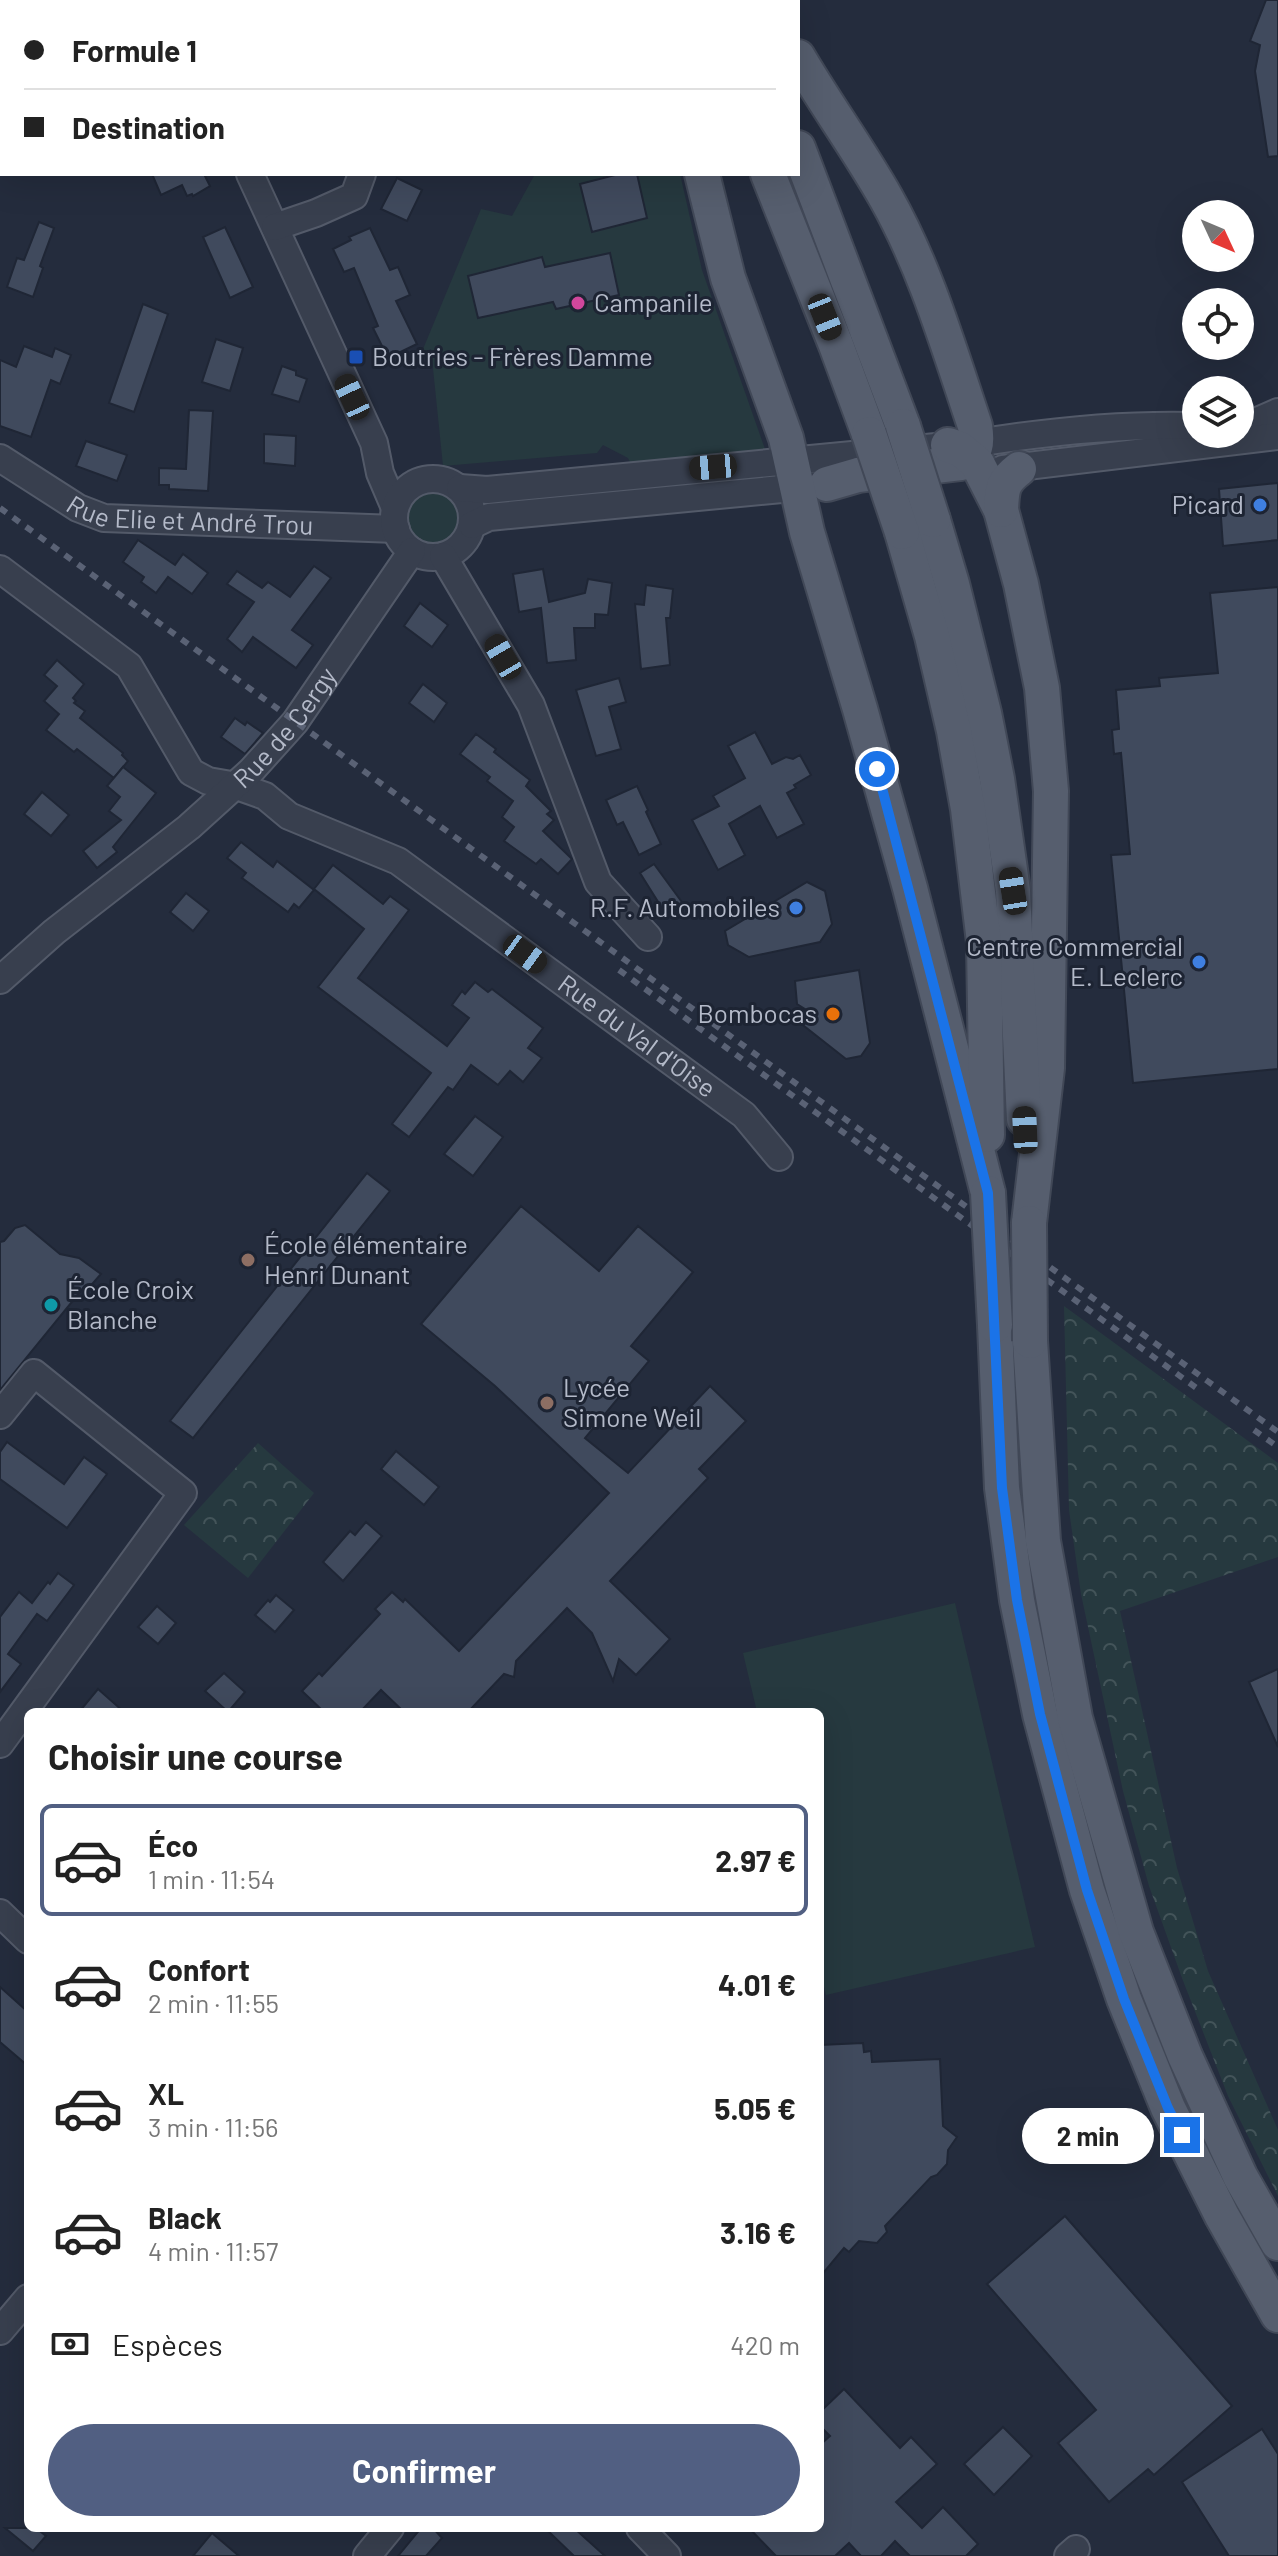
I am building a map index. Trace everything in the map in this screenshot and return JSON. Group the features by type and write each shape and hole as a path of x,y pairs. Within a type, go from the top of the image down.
{"main road":[{"path":"800,60 886,199 910,247 935,306 975,426 961,463 806,484"},
{"path":"800,153 903,426 932,636 968,809 984,942 988,1193 1002,1488 1017,1600 1040,1714 1087,1890 1124,1999 1168,2108 1222,2216 1278,2315"},
{"path":"702,176 728,278 786,438 806,484 860,709 910,888 988,1193"},
{"path":"769,176 869,434 952,584 984,713 1013,891 1029,1223 1030,1341 1043,1541 1075,1718 1136,1932 1185,2056 1240,2176 1278,2243"},
{"path":"964,452 1001,510 1021,584 1042,688 1051,791 1047,1068 1029,1223"},
{"path":"1001,510 1006,478 1019,469"}],"street":[{"path":"251,176 374,443 380,473 395,518 405,545 422,555 443,556 462,544 472,525 468,499 460,488 438,479 415,483 399,498 395,518"},
{"path":"275,227 354,196 361,176"},
{"path":"1254,423 1278,412"},
{"path":"964,452 1101,428 1182,426"},
{"path":"964,452 1019,469 1278,436"},
{"path":"374,443 395,467 415,483"},
{"name":"Rue Elie et André Trou","path":"0,458 78,508 104,518 395,518"},
{"path":"460,488 806,484"},
{"path":"472,525 489,517 806,484"},
{"name":"Rue de Cergy","path":"0,569 129,666 191,772 208,781 237,786 295,722 412,551"},
{"path":"443,556 531,705 598,882 648,937"},
{"path":"189,827 192,812 191,772"},
{"path":"0,980 54,932 237,786"},
{"name":"Rue du Val d'Oise","path":"237,786 265,796 289,816 398,861 744,1115 779,1157"},
{"path":"0,1415 34,1373 183,1493 26,1708"},
{"path":"0,1744 24,1711"},
{"path":"0,1913 24,1936"},
{"path":"0,2331 24,2303"},
{"path":"367,2556 387,2532"},
{"path":"644,2532 667,2556"}],"green space":[{"name":"Campanile","path":"534,176 680,176 702,270 765,449 631,464 628,458 603,445 597,453 443,466 431,349 421,354 481,209 512,216"},
{"path":"434,490 453,498 461,517 453,536 434,544 415,536 407,517 415,498"},
{"path":"1064,1306 1278,1463 1278,1557 1120,1611 1177,1868 1208,1971 1278,2130 1278,2196 1228,2096 1182,1978 1149,1886 1123,1791 1081,1594 1069,1510"},
{"path":"258,1443 314,1493 248,1578 184,1525"},
{"path":"955,1603 1035,1947 826,1995 824,1708 756,1708 743,1653"}],"building":[{"path":"1266,0 1278,0 1278,156 1268,157 1255,71 1260,45 1250,41"},
{"path":"153,176 205,176 210,186 193,196 187,196 182,185 161,195"},
{"name":"Campanile","path":"611,176 637,176 647,218 592,232 580,184"},
{"path":"397,178 422,190 407,221 381,209"},
{"path":"39,222 54,228 33,297 7,287 17,258 24,260"},
{"path":"225,227 253,287 230,298 203,237"},
{"path":"370,228 390,270 398,267 410,295 396,301 417,344 388,358 373,328 378,326 354,268 344,272 333,249 351,240 349,237"},
{"path":"610,253 619,295 556,309 553,302 478,318 468,276 542,257 545,267"},
{"path":"143,304 168,314 134,412 109,403"},
{"path":"216,339 243,348 230,391 202,382"},
{"path":"24,346 52,357 55,348 71,355 60,384 51,380 31,437 0,426 0,360 16,367"},
{"path":"282,366 307,379 299,402 272,394"},
{"path":"189,410 213,411 208,491 169,489 169,485 159,485 159,468 186,469"},
{"path":"264,434 296,436 295,466 264,463"},
{"path":"86,441 127,455 117,481 76,466"},
{"path":"1278,483 1278,540 1223,546 1219,489"},
{"path":"138,540 175,565 183,554 208,573 192,594 168,577 156,593 141,582 144,577 123,562"},
{"path":"314,566 331,578 292,630 313,645 296,668 253,637 242,652 227,639 254,602 227,584 237,571 262,588 268,582 290,597"},
{"path":"543,569 549,602 585,593 588,579 612,583 608,615 595,614 595,628 574,628 576,660 547,663 541,608 519,612 513,574"},
{"path":"646,585 673,589 670,618 666,618 670,665 641,669 635,604 644,605"},
{"name":"Centre Commercial E. Leclerc","path":"1278,587 1278,1069 1133,1083 1111,855 1130,854 1121,753 1114,754 1112,730 1119,729 1116,690 1160,686 1159,678 1218,673 1210,593"},
{"path":"420,603 448,625 432,647 404,626"},
{"path":"57,660 84,684 73,698 74,703 85,711 80,718 123,753 128,761 114,778 46,730 59,714 44,701 57,686 44,675"},
{"path":"619,678 626,702 609,707 621,749 596,756 576,690"},
{"path":"423,684 447,703 434,722 409,703"},
{"path":"235,718 263,733 245,754 221,737"},
{"path":"755,732 772,764 800,755 811,775 787,793 804,824 777,838 760,806 729,824 745,855 718,870 692,820 719,806 713,796 745,778 728,746"},
{"path":"476,734 530,780 526,786 551,811 547,814 554,820 543,831 572,859 558,874 541,859 536,864 504,841 514,827 502,817 513,801 487,781 490,777 460,754"},
{"path":"123,767 156,793 113,847 117,852 97,868 83,851 121,820 109,811 120,797 107,786"},
{"path":"637,786 661,844 639,855 623,822 617,825 606,800"},
{"path":"42,792 69,815 51,836 24,814"},
{"path":"241,842 273,867 277,861 314,890 299,908 294,904 288,912 242,878 246,873 227,858"},
{"path":"654,864 684,905 667,916 640,873"},
{"path":"333,865 383,904 390,896 409,910 358,978 447,1046 469,1018 452,1005 462,991 465,994 475,982 488,992 492,989 543,1028 528,1048 542,1058 523,1082 510,1071 498,1085 471,1065 453,1090 448,1087 409,1137 392,1124 431,1073 318,987 364,929 314,889"},
{"name":"R.F. Automobiles","path":"807,882 825,891 832,924 820,942 749,957 728,945 725,931"},
{"path":"186,893 209,911 193,931 170,912"},
{"name":"Bombocas","path":"859,970 870,1043 861,1056 846,1059 799,1022 808,1011 797,1004 795,981"},
{"path":"475,1116 503,1137 473,1176 444,1154"},
{"path":"367,1173 390,1191 193,1438 170,1421"},
{"path":"521,1206 599,1271 638,1226 693,1272 631,1346 649,1361 585,1438 628,1473 710,1386 746,1421 699,1469 708,1478 610,1581 670,1639 636,1675 619,1659 613,1681 592,1633 567,1608 516,1661 514,1677 504,1674 472,1708 400,1708 381,1690 364,1708 320,1708 302,1691 319,1673 322,1676 380,1614 375,1609 392,1592 403,1602 405,1599 459,1651 609,1493 495,1386 421,1324"},
{"name":"École Croix Blanche","path":"25,1225 60,1254 79,1258 101,1274 87,1290 84,1287 0,1390 0,1242 15,1228"},
{"path":"7,1442 64,1484 84,1457 107,1474 67,1528 0,1479 0,1452"},
{"path":"396,1451 439,1487 424,1505 381,1469"},
{"path":"366,1522 382,1536 343,1581 323,1562 350,1531 355,1535"},
{"path":"58,1573 74,1585 47,1621 37,1614 8,1654 21,1664 0,1692 0,1617 19,1592 32,1603"},
{"path":"276,1595 294,1610 275,1632 255,1615"},
{"path":"157,1606 176,1623 158,1644 138,1627"},
{"path":"1278,1669 1278,1747 1249,1682"},
{"path":"224,1673 245,1692 231,1708 224,1708 205,1691"},
{"path":"98,1689 119,1708 82,1708"},
{"path":"0,1987 24,2008 24,2063 0,2042"},
{"path":"863,2043 864,2052 871,2051 872,2062 940,2059 943,2126 957,2137 948,2150 947,2164 885,2226 887,2232 877,2243 859,2241 849,2252 844,2248 824,2272 824,2045"},
{"path":"1065,2216 1232,2406 1154,2475 1148,2469 1109,2502 1058,2443 1096,2410 987,2284"},
{"path":"844,2389 900,2448 911,2437 937,2464 896,2502 922,2528 943,2507 978,2544 966,2556 910,2556 895,2541 881,2556 861,2556 849,2543 835,2556 776,2556 753,2532 824,2532 824,2441 830,2436 824,2430 824,2408"},
{"path":"1003,2427 1032,2456 994,2495 964,2464"},
{"path":"1262,2429 1278,2454 1278,2556 1229,2556 1182,2482"},
{"path":"5,2528 24,2528 24,2532 41,2532 46,2536 33,2551"},
{"path":"418,2532 437,2532 442,2538 426,2556 398,2556"},
{"path":"549,2532 578,2532 605,2556 574,2556"},
{"path":"212,2533 239,2556 193,2556"}],"railway":[{"path":"0,508 1278,1432"},
{"path":"619,970 1202,1392"},
{"path":"1254,1430 1278,1447"}],"place":[{"name":"Campanile","path":"578,303"},
{"name":"Boutries - Frères Damme","path":"356,357"},
{"name":"Picard","path":"1260,505"},
{"name":"R.F. Automobiles","path":"796,908"},
{"name":"Centre Commercial E. Leclerc","path":"1199,962"},
{"name":"Bombocas","path":"833,1014"},
{"name":"École élémentaire Henri Dunant","path":"248,1260"},
{"name":"École Croix Blanche","path":"51,1305"},
{"name":"Lycée Simone Weil","path":"547,1403"}],"route":[{"path":"877,769 988,1193 1002,1488 1017,1600 1040,1714 1087,1890 1124,1999 1182,2135"}]}
